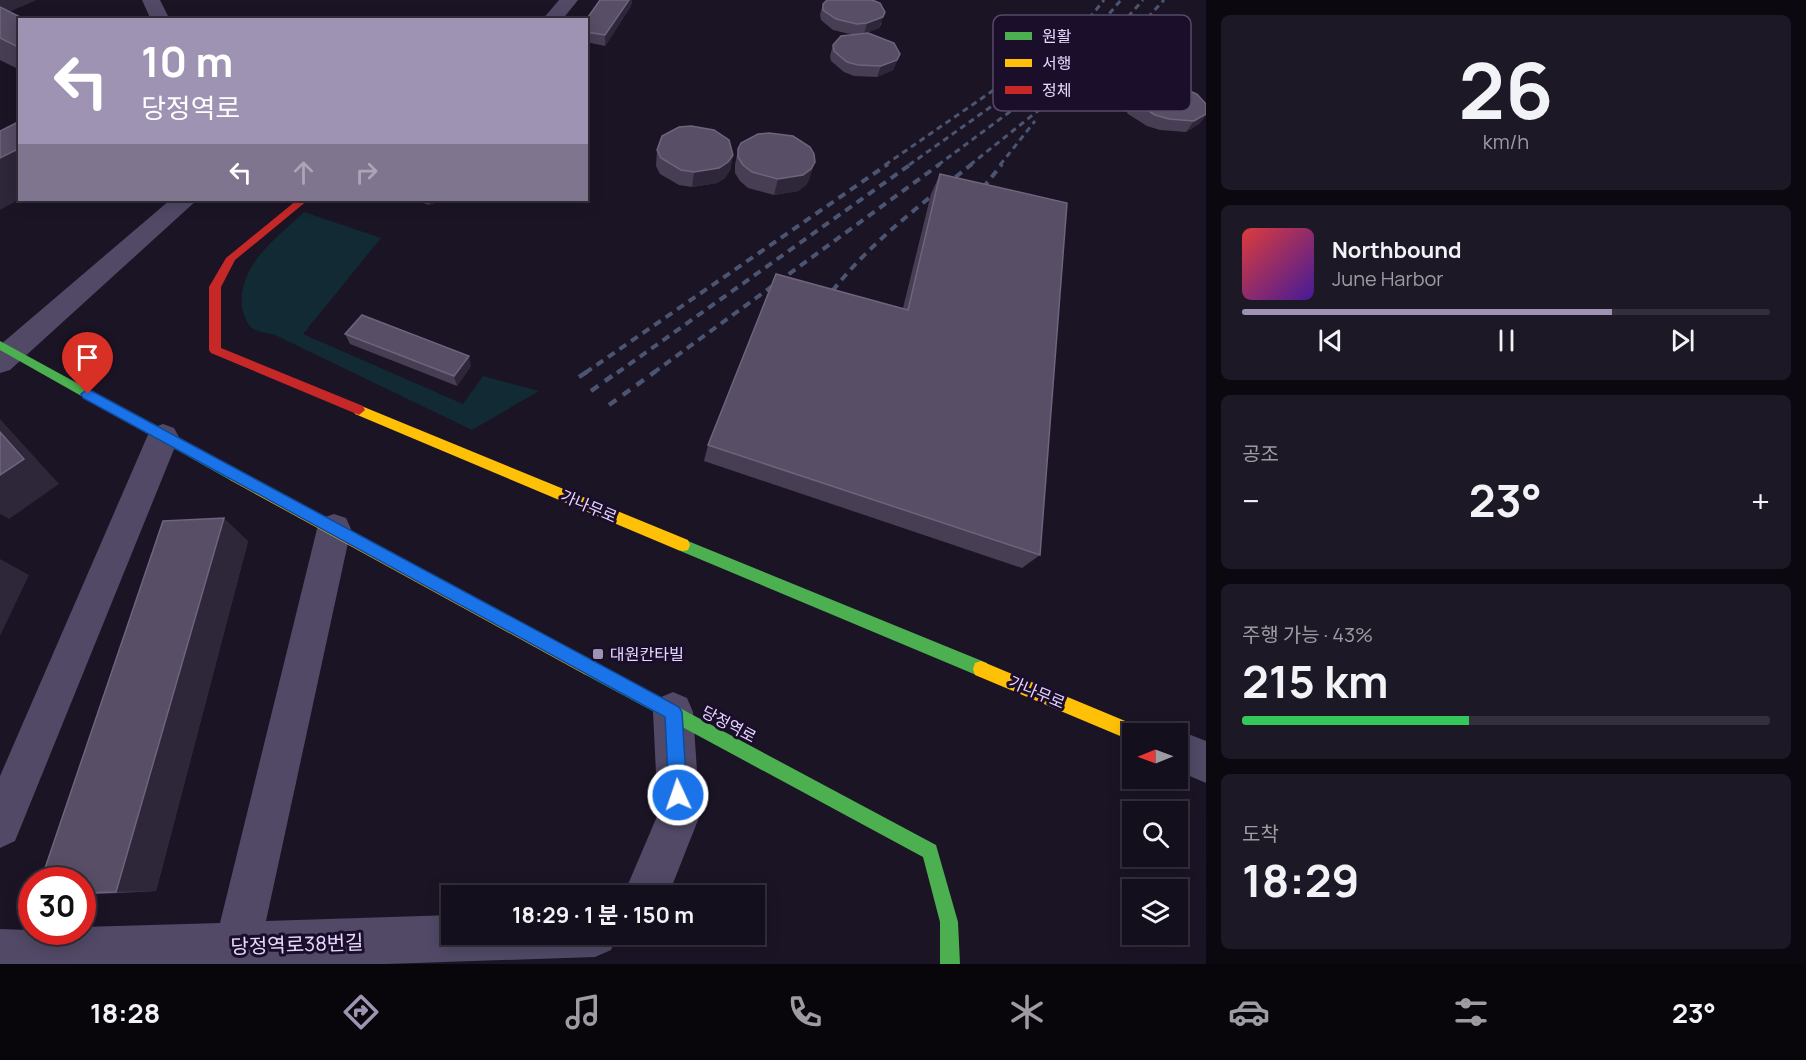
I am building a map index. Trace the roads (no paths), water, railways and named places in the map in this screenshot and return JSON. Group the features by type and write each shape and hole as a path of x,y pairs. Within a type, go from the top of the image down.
{"street":[{"path":"151,0 160,18"},
{"path":"553,18 569,0"},
{"path":"4,353 184,201"},
{"name":"가나무로","path":"302,201 231,258 215,287 215,350 1122,728"},
{"name":"당정역로","path":"4,353 930,851 949,922 950,964"},
{"path":"0,826 163,437"},
{"path":"235,955 334,529"},
{"path":"650,885 679,815 674,712"},
{"path":"1188,755 1206,762"},
{"name":"당정역로38번길","path":"0,953 235,955 441,943"}],"railway":[{"path":"1092,15 1104,0"},
{"path":"1108,15 1121,0"},
{"path":"1130,15 1143,0"},
{"path":"1150,15 1164,0"},
{"path":"885,165 993,91"},
{"path":"909,165 993,105"},
{"path":"938,165 1011,111"},
{"path":"970,165 1038,111"},
{"path":"1000,165 1035,121"},
{"path":"585,373 888,164"},
{"path":"617,373 911,164"},
{"path":"653,373 940,164"},
{"path":"824,302 874,245 972,164"},
{"path":"974,199 1002,164"},
{"path":"591,391 619,371"},
{"path":"609,405 656,371"},
{"path":"579,377 585,373"}],"place":[{"name":"대원칸타빌","path":"598,654"}]}
